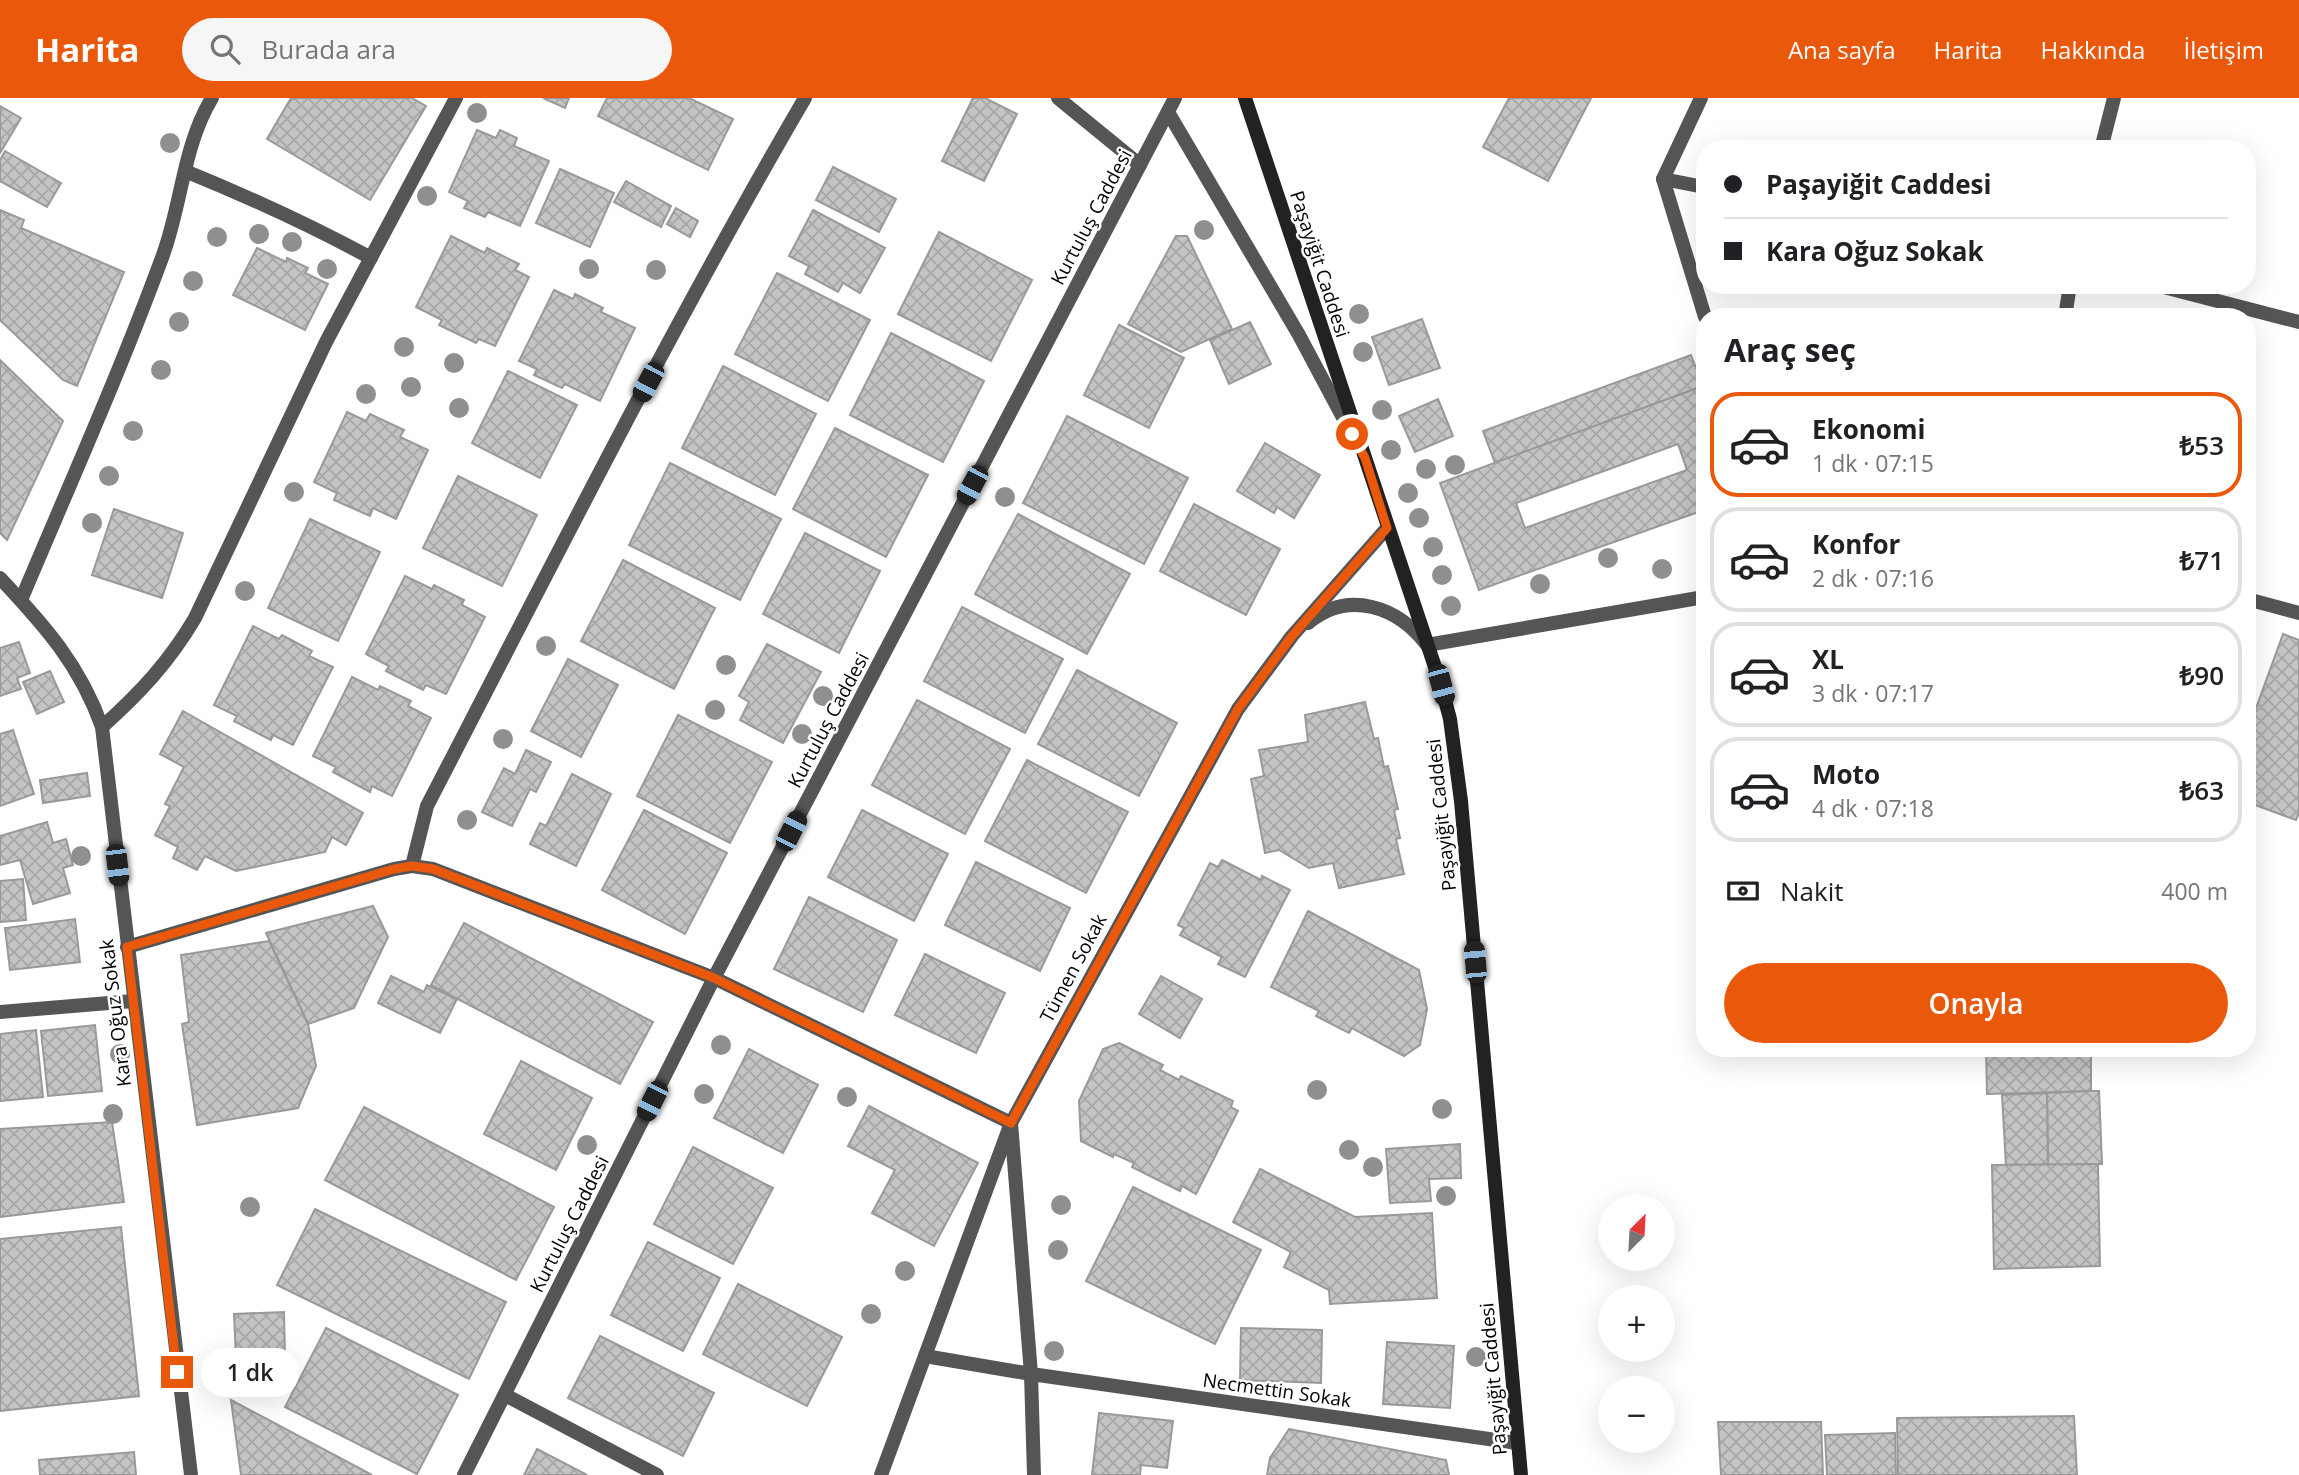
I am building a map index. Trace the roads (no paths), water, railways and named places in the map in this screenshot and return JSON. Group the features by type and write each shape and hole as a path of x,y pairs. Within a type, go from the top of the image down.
{"main road":[{"name":"Paşayiğit Caddesi","path":"1245,98 1450,719 1457,763 1521,1475"}],"street":[{"path":"21,600 142,312 164,251 192,139 212,98"},
{"path":"102,727 160,671 195,618 326,342 456,98"},
{"path":"412,866 418,839 434,794 738,212 805,98"},
{"path":"1058,98 1140,165"},
{"name":"Kurtuluş Caddesi","path":"464,1475 714,978 1175,98"},
{"path":"1696,287 1663,178 1701,98"},
{"path":"2103,140 2113,98"},
{"path":"1168,112 1299,335 1365,458"},
{"path":"185,171 311,225 371,258"},
{"path":"1663,178 1696,185"},
{"path":"2191,294 2245,308"},
{"path":"2256,311 2299,322"},
{"name":"Tümen Sokak","path":"881,1475 1011,1123 1221,736 1254,685 1292,636 1387,528"},
{"name":"Kara Oğuz Sokak","path":"0,578 21,600 78,672 102,727 191,1475"},
{"path":"1292,636 1316,616 1353,605 1389,612 1405,621 1427,645 1696,598"},
{"path":"2256,601 2299,613"},
{"path":"127,947 394,869 412,866 433,869 714,978 1011,1123 1031,1374 1034,1475"},
{"path":"0,1012 133,1000"},
{"name":"Necmettin Sokak","path":"925,1356 1031,1374 1517,1443"},
{"path":"505,1395 657,1475"}]}
